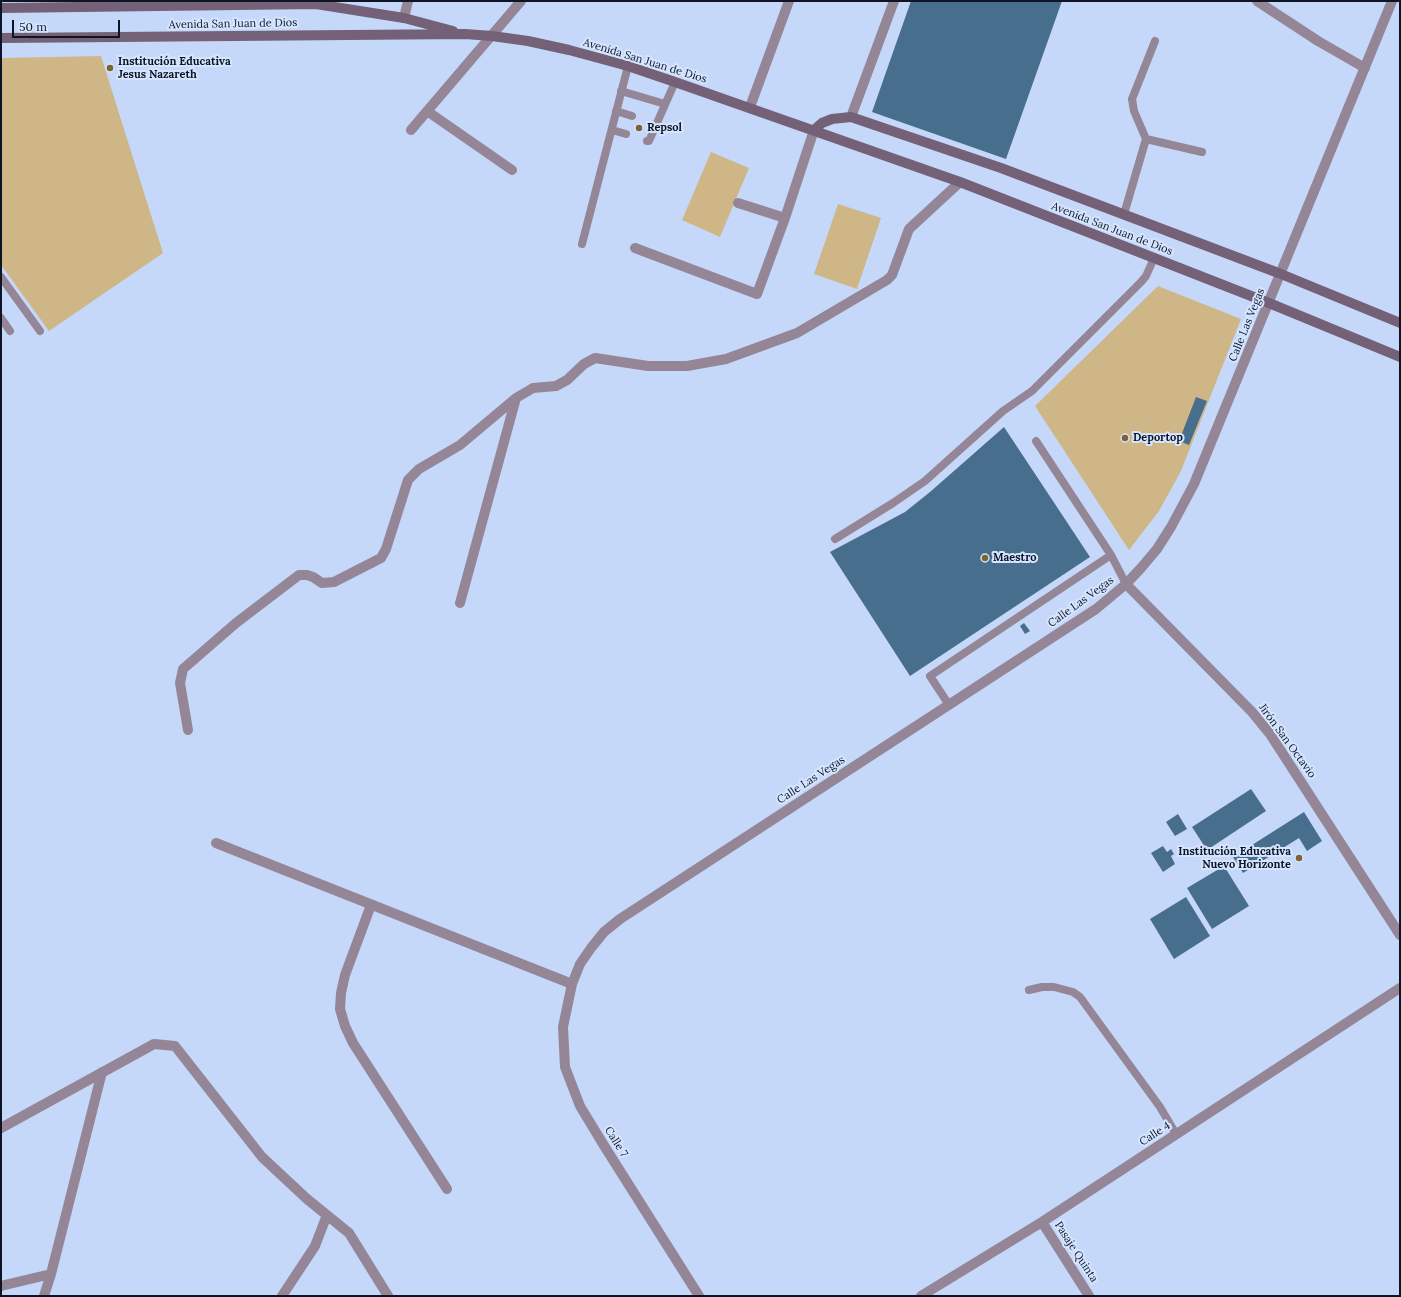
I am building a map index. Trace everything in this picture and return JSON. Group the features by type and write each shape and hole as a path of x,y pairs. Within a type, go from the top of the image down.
{"main road":[{"name":"Avenida San Juan de Dios","path":"1,8 112,4 316,2 404,18 465,34"},
{"name":"Avenida San Juan de Dios","path":"1,38 465,34 528,41 569,50 628,66 960,182 1269,302 1400,356"},
{"name":"Avenida San Juan de Dios","path":"814,130 822,123 832,119 851,117 1001,168 1124,214 1281,274 1400,323"}],"street":[{"path":"404,18 408,1"},
{"path":"411,130 521,1"},
{"path":"750,108 789,1"},
{"path":"851,117 894,1"},
{"path":"1257,1 1318,41 1364,68"},
{"name":"Calle Las Vegas","path":"572,984 580,964 591,948 604,932 620,919 1096,609 1126,584 1157,549 1187,498 1213,439 1392,1"},
{"path":"427,112 512,170"},
{"path":"635,248 757,294 785,218 814,130"},
{"path":"188,730 180,683 183,669 236,623 299,575 313,577 322,583 334,582 381,558 386,549 408,480 418,468 460,445 516,398 533,388 556,386 567,380 584,364 595,358 648,366 687,366 726,360 797,333 887,280 892,275 909,229 960,182"},
{"path":"738,203 785,218"},
{"path":"460,603 516,398"},
{"name":"Jirón San Octavio","path":"1126,584 1252,712 1270,734 1400,935"},
{"path":"216,843 572,984"},
{"path":"371,905 345,975 341,992 340,1009 345,1026 353,1042 448,1189"},
{"name":"Calle 7","path":"572,984 563,1027 565,1067 580,1106 699,1296"},
{"name":"Calle 4","path":"921,1296 1042,1222 1400,988"},
{"path":"1,1128 154,1044 175,1046 262,1157 307,1199 349,1233 388,1296"},
{"path":"44,1296 51,1274 102,1072"},
{"path":"282,1296 315,1246 327,1215"},
{"name":"Pasaje Quinta","path":"1042,1222 1089,1296"},
{"path":"1,1286 51,1274"}],"lane":[{"path":"1124,214 1146,139 1134,111 1132,100 1155,41"},
{"path":"582,244 628,66"},
{"path":"647,140 649,141 655,122 675,82"},
{"path":"622,91 665,104"},
{"path":"616,111 632,116"},
{"path":"612,130 626,134"},
{"path":"1146,139 1202,152"},
{"path":"835,539 925,481 1003,411 1032,391 1141,282 1146,276 1154,258"},
{"path":"1,277 40,331"},
{"path":"1,318 10,331"},
{"path":"1036,440 1111,555 1126,584"},
{"path":"949,705 930,676 1111,555"},
{"path":"1030,990 1042,987 1054,987 1073,992 1080,996 1160,1107 1176,1134"}],"shaded area":[{"path":"101,56 163,253 49,331 1,265 1,58"},
{"path":"711,152 749,168 720,237 682,220"},
{"path":"838,204 881,218 857,289 814,274"},
{"name":"Deportop","path":"1158,286 1241,319 1181,471 1159,511 1129,550 1035,406"}],"building":[{"path":"911,1 1062,1 1006,159 872,112"},
{"path":"1196,397 1207,401 1189,445 1179,441"},
{"path":"1004,427 1090,557 910,676 830,552 905,512"},
{"path":"1024,623 1030,631 1025,634 1020,626"},
{"path":"1251,789 1266,811 1207,850 1192,827"},
{"path":"1304,812 1322,841 1307,851 1299,838 1243,873 1233,857"},
{"path":"1178,814 1187,829 1175,836 1166,822"},
{"path":"1163,846 1167,852 1171,849 1174,854 1171,856 1175,864 1163,872 1151,853"},
{"path":"1224,866 1249,906 1212,929 1187,888"},
{"path":"1186,897 1210,936 1174,959 1150,919"}],"place":[{"name":"Institución Educativa Jesus Nazareth","path":"110,68"},
{"name":"Repsol","path":"639,128"},
{"name":"Deportop","path":"1125,438"},
{"name":"Maestro","path":"985,558"},
{"name":"Institución Educativa Nuevo Horizonte","path":"1299,858"}]}
